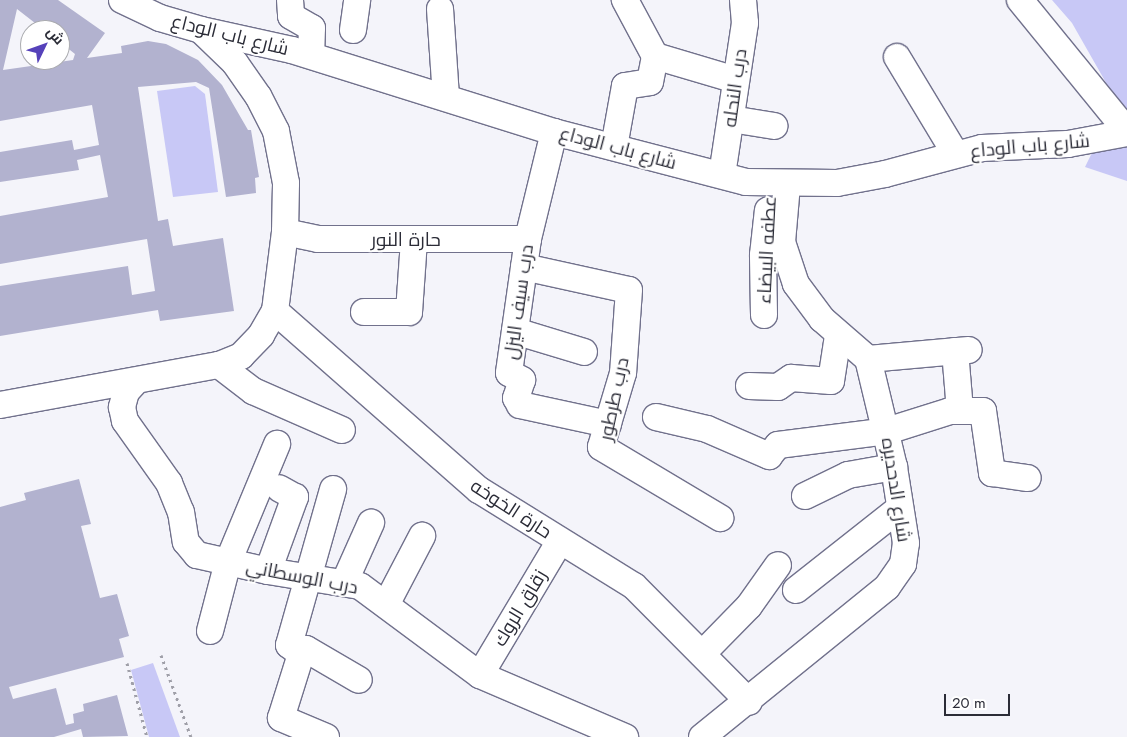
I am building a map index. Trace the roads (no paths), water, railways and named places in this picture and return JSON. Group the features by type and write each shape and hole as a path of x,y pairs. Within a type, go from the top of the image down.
{"street":[{"name":"شارع باب الوداع","path":"122,0 160,18 201,30 311,55 554,132 722,175 779,184 861,179 955,153 1010,145 1068,144 1127,132"},
{"path":"290,0 291,16 313,31 311,55"},
{"path":"353,30 357,0"},
{"path":"614,148 625,86 650,82 655,56 625,0"},
{"name":"درب النحله","path":"722,175 745,23 743,0"},
{"path":"1020,0 1127,132"},
{"path":"440,9 446,98"},
{"path":"0,405 219,365 241,356 261,335 275,311 285,232 286,183 276,131 258,96 235,63 201,30"},
{"path":"655,56 736,80"},
{"path":"897,57 955,153"},
{"path":"731,119 774,126"},
{"name":"درب سيف اليزل","path":"554,132 528,239 508,373 522,380 518,404 608,424"},
{"path":"779,184 782,242 788,264 808,303 838,336 868,359 962,350 972,411 992,473 1028,478"},
{"name":"عطفه البيضاء","path":"764,315 763,256 779,184"},
{"name":"حارة النور","path":"285,232 318,239 528,239"},
{"path":"364,312 409,312 414,240"},
{"name":"درب طرطور","path":"524,267 629,290 622,374 602,444 604,450 720,518"},
{"name":"حارة الخوخه","path":"275,311 479,490 634,586 748,702"},
{"path":"515,331 584,352"},
{"path":"748,386 778,387 791,378 831,381 838,336"},
{"name":"شارع الدحديره","path":"702,737 748,702 887,587 903,564 906,543 894,467 868,359"},
{"path":"219,365 253,391 342,430"},
{"name":"درب الوسطاني","path":"136,381 126,392 122,406 125,421 169,483 182,512 186,542 197,555 268,571 307,578 345,581 360,586 387,604 405,622 480,675 625,737"},
{"path":"656,417 707,429 769,456 778,445 887,432 972,411"},
{"path":"210,631 228,562 277,444"},
{"path":"805,496 848,475 894,467"},
{"path":"268,571 295,497 279,488"},
{"path":"301,654 288,647 333,490"},
{"path":"796,590 900,508"},
{"path":"345,581 371,523"},
{"path":"387,604 422,536"},
{"name":"زقاق الروك","path":"480,675 560,541"},
{"path":"702,654 749,606 778,565"},
{"path":"326,737 281,718 301,654 306,649 359,680"}]}
